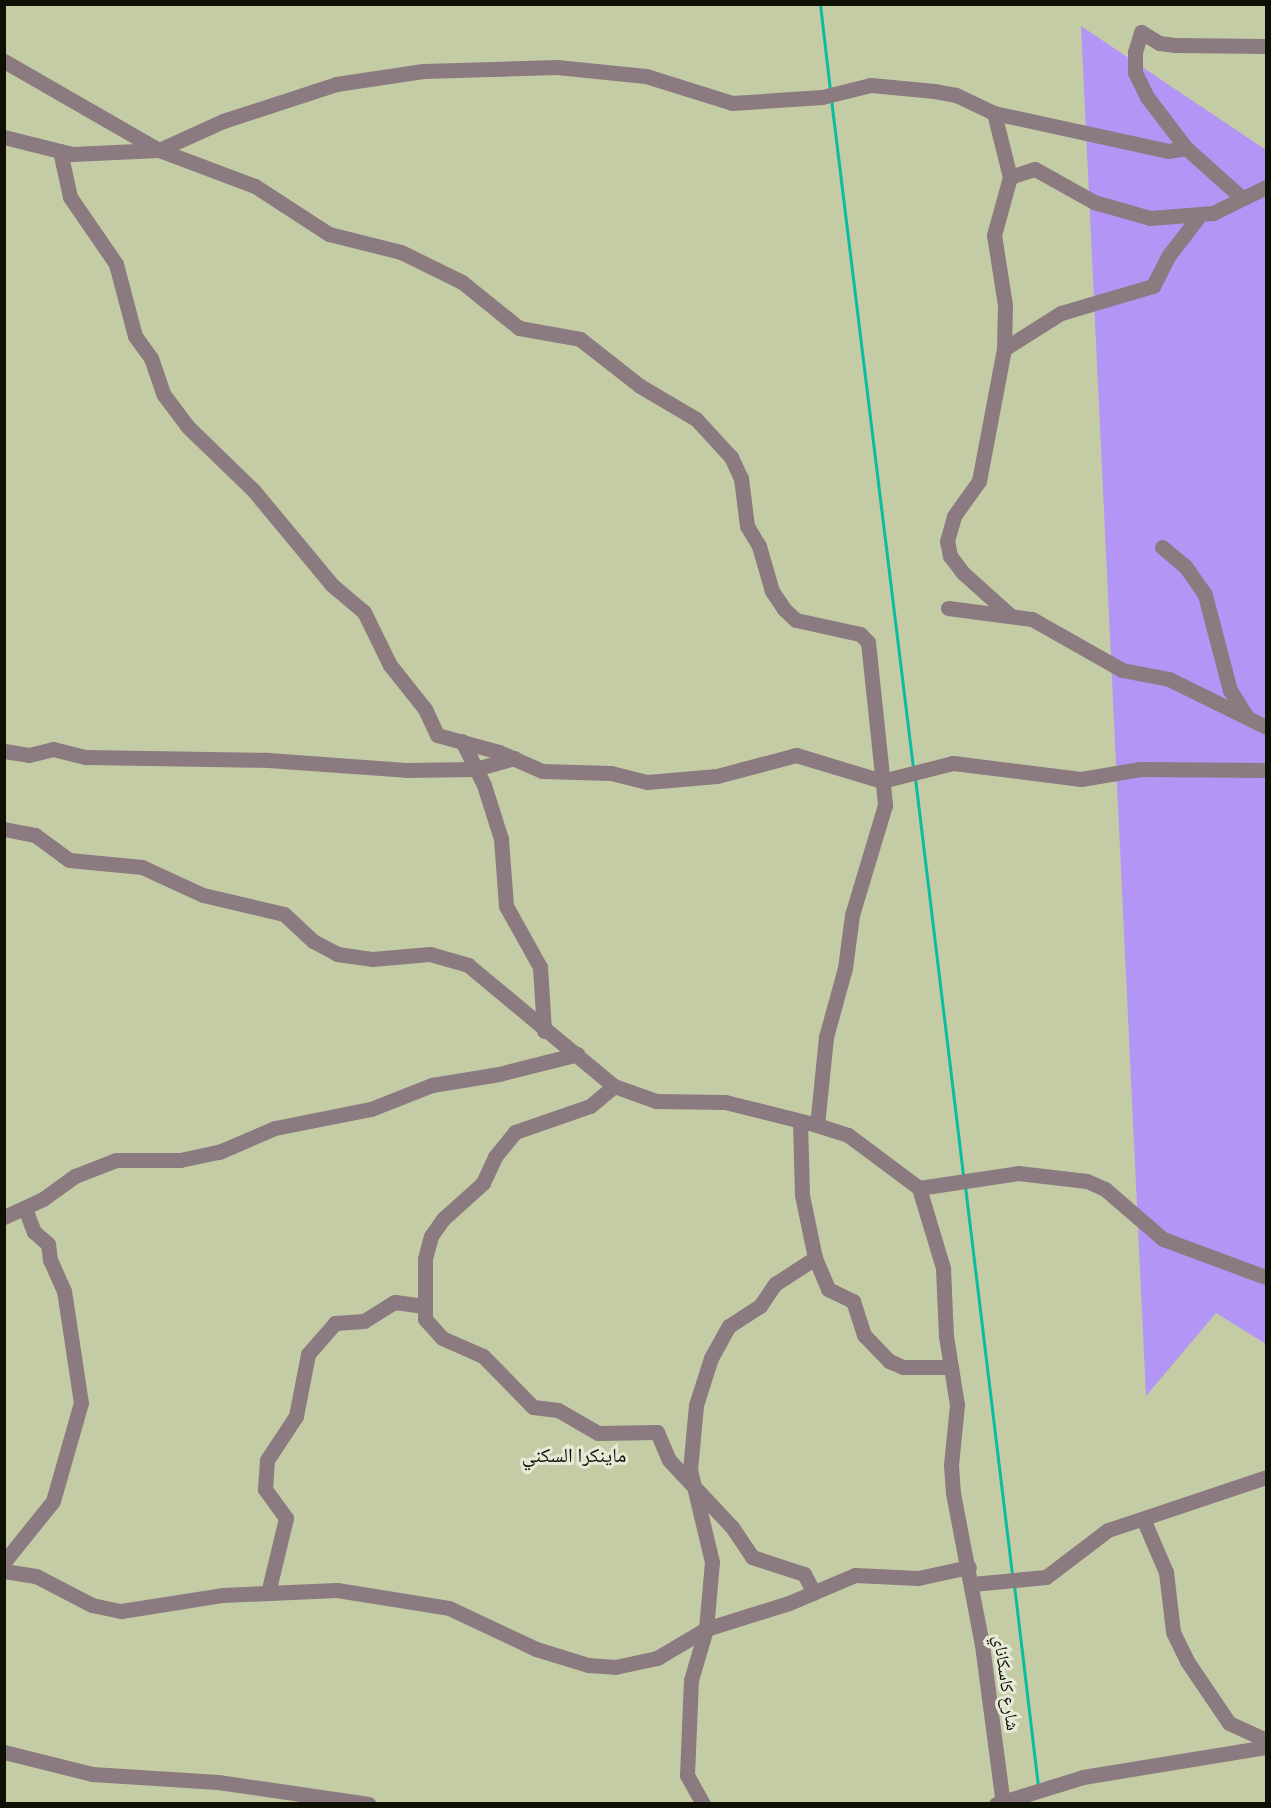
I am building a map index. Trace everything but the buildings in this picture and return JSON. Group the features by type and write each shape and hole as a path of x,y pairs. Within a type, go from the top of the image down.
{"street":[{"path":"1242,198 1186,148 1147,97 1136,72 1135,52 1141,32 1159,43 1176,45 1266,46"},
{"path":"4,61 159,150 255,186 329,234 401,252 462,282 519,328 563,332 580,339 640,386 696,419 730,457 741,478 747,526 759,546 772,591 784,609 796,620 860,634 868,642 885,805 852,915 845,968 826,1037 817,1125"},
{"path":"4,137 60,152 159,150 284,99 377,76 423,70 556,67 646,76 732,103 822,97 871,85 934,91 956,95 994,113 1168,151 1186,148"},
{"path":"994,113 1010,177 994,235 1005,305 1004,349 979,481 954,516 947,541 950,556 963,573 1011,615"},
{"path":"60,152 70,197 116,264 135,336 151,358 175,411 254,491 332,585 364,612 390,665 425,709 437,735 514,758 542,771 611,773 647,782 717,776 796,755 882,781 913,776 953,763 1081,779 1140,769 1266,770"},
{"path":"1010,177 1035,170 1119,211 1150,218 1199,216 1266,187"},
{"path":"1004,349 1061,313 1153,286 1169,255 1199,216"},
{"path":"1162,547 1185,566 1204,596 1230,690 1246,716"},
{"path":"948,608 1032,619 1122,670 1169,679 1266,727"},
{"path":"462,741 489,798 504,854 506,906 540,967 544,1031"},
{"path":"4,751 29,755 53,749 86,757 268,760 406,770 475,769 514,758"},
{"path":"4,829 34,836 69,860 142,867 203,895 284,914 313,941 337,954 372,958 430,954 468,965 544,1031 578,1053 614,1086 656,1101 725,1101 848,1135 919,1188 1018,1173 1087,1181 1105,1189 1163,1239 1266,1277"},
{"path":"4,1217 25,1209 75,1176 116,1160 180,1160 219,1152 275,1128 371,1109 432,1085 507,1072 578,1053"},
{"path":"614,1086 590,1106 524,1126 504,1143 483,1184 443,1219 431,1236 425,1259 424,1306 430,1328 483,1356 533,1407 558,1410 598,1433 657,1432 669,1460 692,1484 752,1557 804,1574 814,1593"},
{"path":"800,1122 802,1195 815,1258 828,1289 853,1300 864,1335 889,1361 903,1367 951,1367"},
{"name":"شارع كاسكاناي","path":"919,1188 943,1268 951,1367 957,1405 951,1465 953,1493 972,1584 1000,1803"},
{"path":"4,1562 53,1501 81,1403 64,1291 50,1260 48,1244 34,1232 25,1209"},
{"path":"703,1803 689,1784 688,1759 693,1663 706,1629 711,1550 692,1484 696,1405 716,1347 729,1326 760,1306 775,1284 815,1258"},
{"path":"268,1593 286,1518 265,1488 267,1460 296,1416 308,1354 335,1323 364,1321 395,1302 424,1306"},
{"path":"972,1584 1046,1577 1092,1538 1266,1477"},
{"path":"1144,1521 1166,1572 1173,1632 1187,1661 1229,1723 1266,1740"},
{"path":"4,1571 36,1575 92,1605 121,1611 268,1593 337,1590 449,1608 505,1637 588,1665 638,1665 706,1629 814,1593 855,1575 918,1578 969,1567"},
{"path":"1000,1803 1083,1777 1266,1747"},
{"path":"4,1752 92,1774 218,1782 368,1803"}],"shaded area":[{"path":"1081,26 1266,150 1266,1344 1216,1313 1146,1396"}],"waterway":[{"path":"820,4 830,90"},
{"path":"831,99 913,768"},
{"path":"915,778 963,1176"},
{"path":"965,1186 1012,1575"},
{"path":"1014,1585 1038,1787"}],"district":[{"name":"ماينكرا السكني","path":"574,1455"}]}
